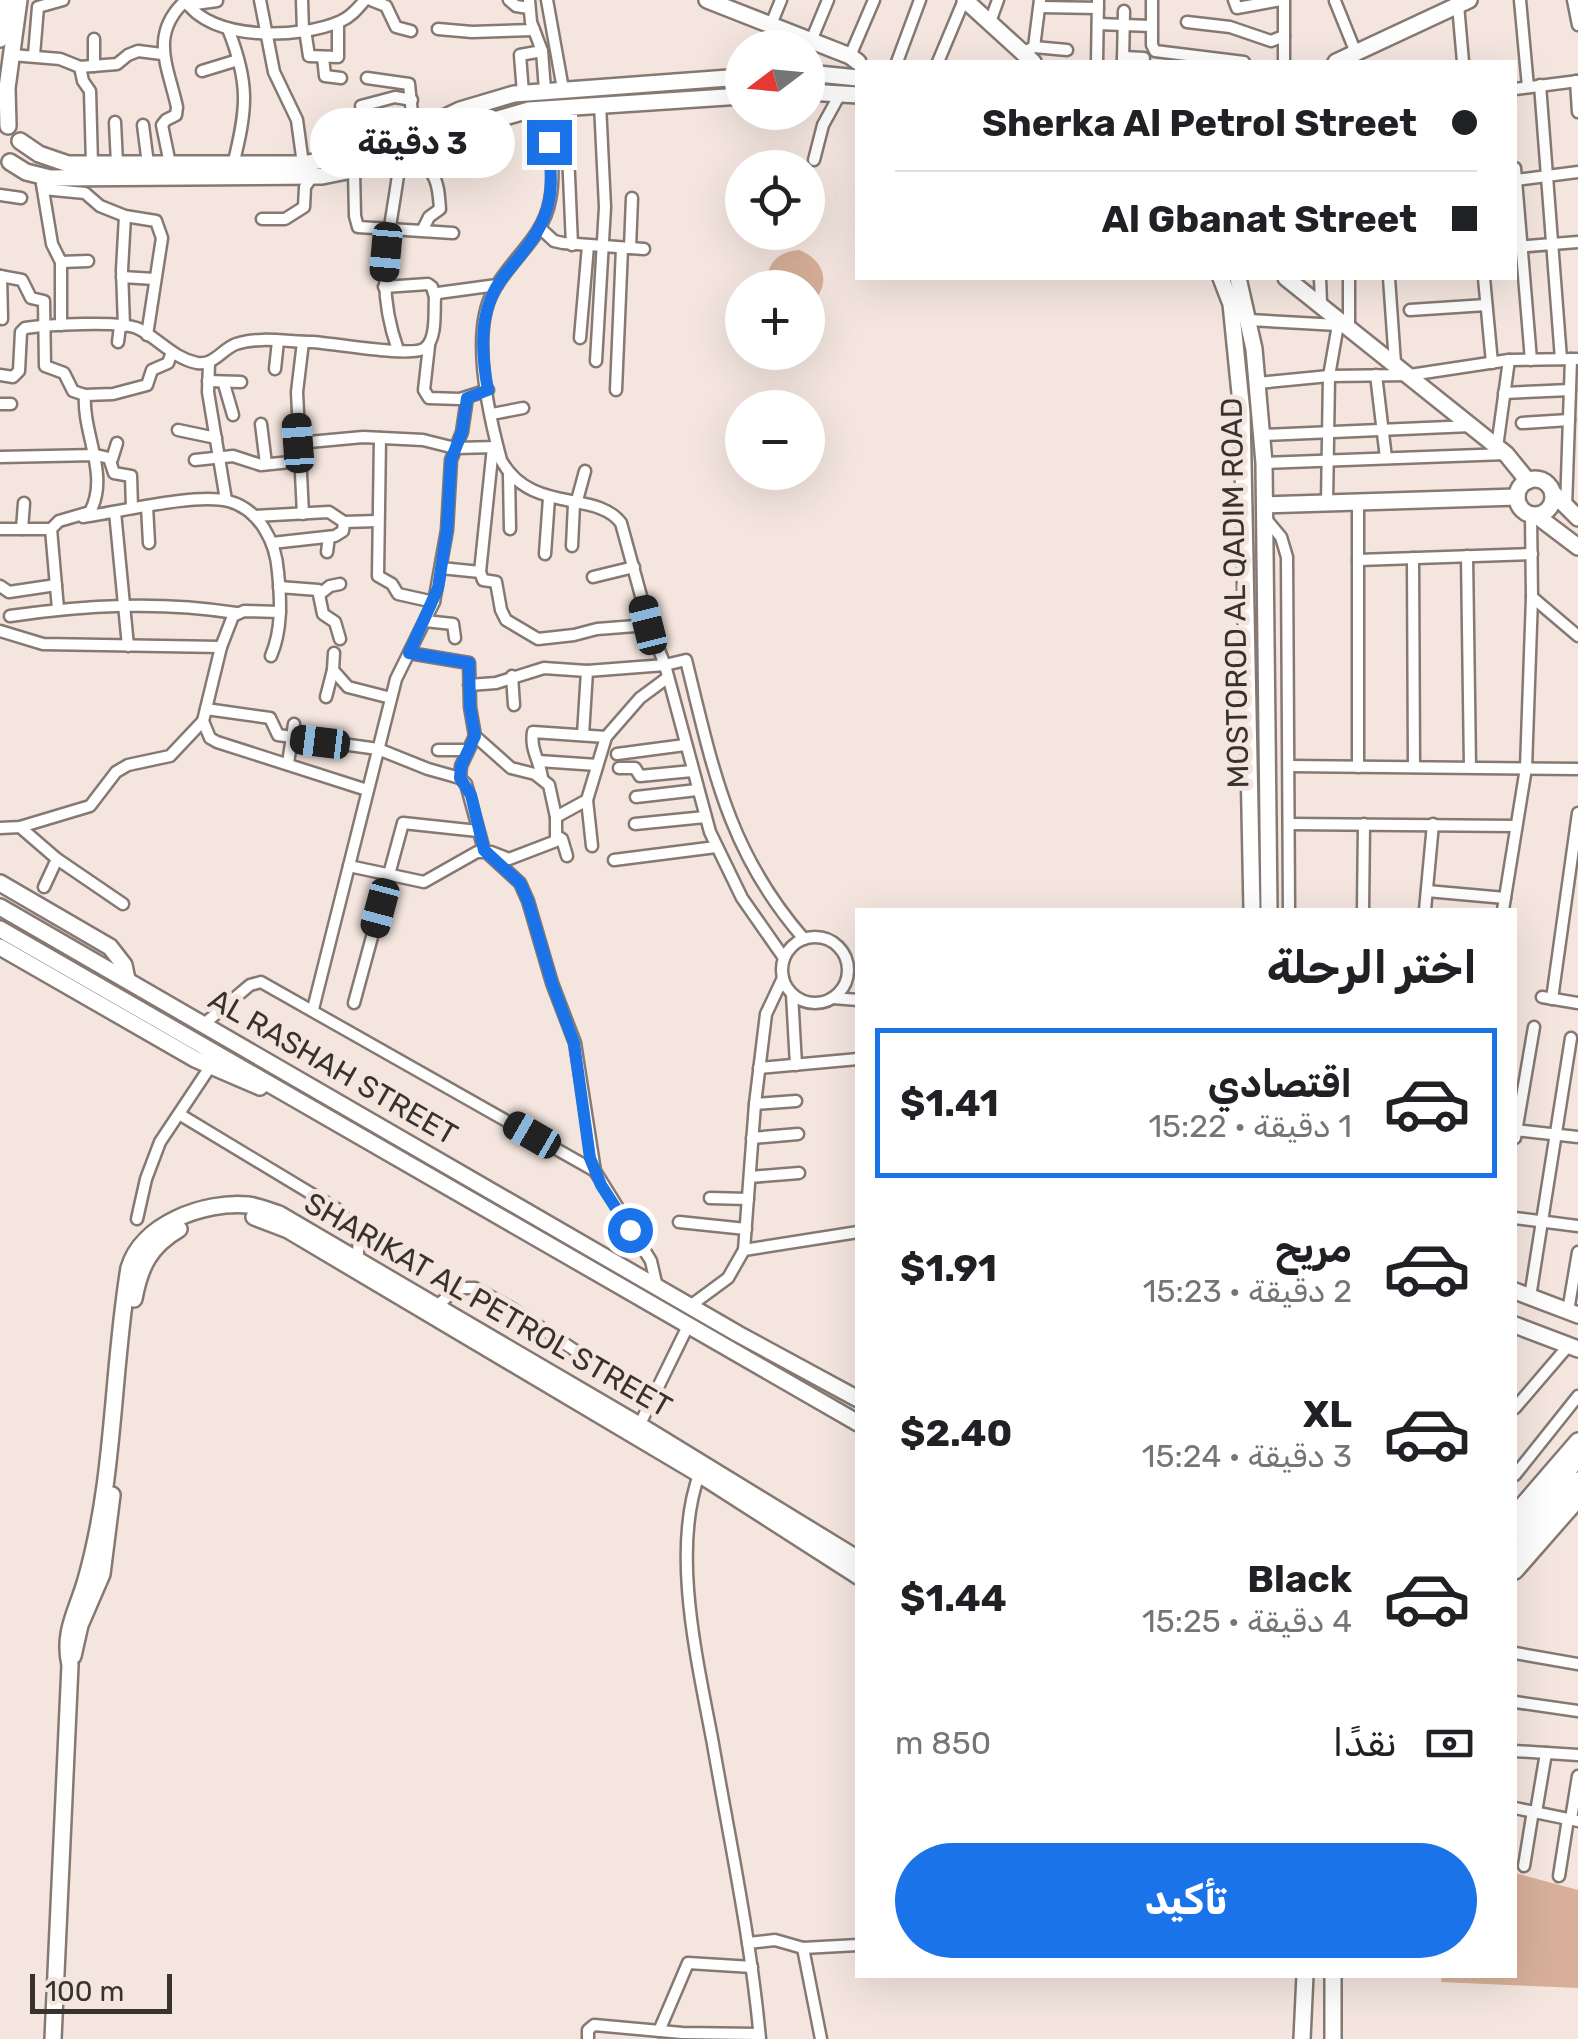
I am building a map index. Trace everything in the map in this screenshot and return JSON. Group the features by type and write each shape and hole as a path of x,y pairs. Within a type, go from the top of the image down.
{"main road":[{"path":"0,39 5,0"},
{"path":"20,0 4,126 38,154 58,162 234,164 354,171 400,159 563,88 725,78"},
{"path":"964,0 1028,56"},
{"path":"713,1 780,30"},
{"path":"1340,60 1464,2"},
{"path":"825,48 854,59"},
{"path":"825,74 855,78"},
{"path":"5,164 42,183 307,170 359,155 477,104 523,93 566,106 725,97"},
{"path":"825,93 855,94"},
{"path":"443,118 444,128 452,134"},
{"path":"418,131 429,132 426,148"},
{"path":"5,164 18,156 20,141"},
{"name":"MOSTOROD AL QADIM ROAD","path":"1222,280 1231,304 1242,412 1256,908"},
{"name":"MOSTOROD AL QADIM ROAD","path":"1239,280 1258,383 1264,463 1256,908"},
{"path":"1289,280 1502,450 1528,480"},
{"path":"1572,513 1544,481 1528,480 1520,487 1517,497 1521,509 1578,547"},
{"path":"1534,516 1550,508 1553,493"},
{"path":"1265,512 1327,503 1517,497"},
{"path":"0,883 110,947 124,964 127,980"},
{"name":"AL RASHAH STREET","path":"0,906 690,1306 855,1397"},
{"name":"AL RASHAH STREET","path":"0,929 855,1422"},
{"path":"0,947 210,1067 252,1085 277,1090"},
{"name":"SHARIKAT AL PETROL STREET","path":"53,2039 70,1664 66,1649 68,1629 89,1572 101,1509 129,1268 140,1244 204,1210 246,1204 278,1214 637,1430"},
{"name":"SHARIKAT AL PETROL STREET","path":"357,1265 437,1306 637,1430 855,1574"},
{"path":"1522,1294 1573,1314"},
{"path":"1517,1326 1574,1347"},
{"path":"1517,1512 1578,1441"},
{"path":"1517,1530 1578,1459"},
{"name":"SHARIKAT AL PETROL STREET","path":"701,1470 855,1557"},
{"path":"1517,1551 1578,1480"},
{"path":"1517,1570 1578,1499"},
{"path":"1302,2039 1305,1978"},
{"path":"1333,1978 1333,2039"}],"street":[{"path":"34,55 38,7 62,0"},
{"path":"170,164 162,125 176,116 177,106 162,54 170,22 186,2 217,0"},
{"path":"260,0 274,72 297,120 307,170 304,207 286,218 262,219"},
{"path":"302,0 307,54 338,57 338,22"},
{"path":"186,2 206,20 228,30 267,32 304,30 338,22 368,0 386,6 396,27 411,31"},
{"path":"509,0 516,6 529,4 542,51 550,198 540,228 487,306 482,358 495,447 480,572 483,580 494,581 498,586 506,620 538,639 597,628 648,625"},
{"path":"546,0 563,88"},
{"path":"770,26 781,0"},
{"path":"816,30 828,0"},
{"path":"854,59 874,0"},
{"path":"898,60 920,0"},
{"path":"939,60 964,0"},
{"path":"990,22 998,0"},
{"path":"1152,0 1152,46 1158,52 1227,60"},
{"path":"1234,0 1238,8 1282,0 1284,60"},
{"path":"1520,0 1570,359 1572,513"},
{"path":"1572,0 1578,25"},
{"path":"1335,1 1356,52"},
{"path":"1463,60 1464,2"},
{"path":"1067,50 1028,56 1040,4 1098,4 1096,60"},
{"path":"1124,10 1123,60 1144,58"},
{"path":"1188,22 1230,27 1271,42 1284,36"},
{"path":"1098,24 1151,26"},
{"path":"438,29 534,30"},
{"path":"228,30 238,60 246,109 234,164"},
{"path":"94,39 94,66"},
{"path":"12,55 60,58 80,67 117,64 138,51 162,54"},
{"path":"523,93 520,55 542,51"},
{"path":"323,58 325,76 341,78"},
{"path":"202,71 238,60"},
{"path":"80,67 90,91 92,164"},
{"path":"367,78 409,84 418,131"},
{"path":"1517,88 1577,81 1578,112"},
{"path":"817,150 840,94"},
{"path":"361,106 395,97 412,100"},
{"path":"596,360 606,206 600,104"},
{"path":"566,106 572,245"},
{"path":"488,120 489,148"},
{"path":"115,122 117,164"},
{"path":"143,125 148,164"},
{"path":"423,229 429,217 440,210 436,180 422,164 426,148"},
{"path":"398,350 387,317 384,287 400,159"},
{"path":"354,171 358,227 453,233"},
{"path":"1517,180 1578,172"},
{"path":"61,325 61,262 52,244 42,183 84,194 100,206 125,216 159,224 162,238 147,335"},
{"path":"0,195 21,198"},
{"path":"616,390 632,198"},
{"path":"1517,214 1531,360"},
{"path":"118,342 122,326 125,216"},
{"path":"540,228 554,241 572,245 644,248"},
{"path":"1518,247 1578,242"},
{"path":"109,246 123,246"},
{"path":"580,338 588,246"},
{"path":"61,262 88,261"},
{"path":"2,319 0,276 22,280"},
{"path":"122,277 156,280"},
{"path":"22,280 25,302"},
{"path":"22,280 31,298 44,302 45,366 64,372 73,391 85,395 113,394 148,384 152,370 168,363 172,352"},
{"path":"1320,280 1321,303"},
{"path":"1327,503 1329,376 1349,280"},
{"path":"1389,280 1395,363"},
{"path":"1484,280 1492,363"},
{"path":"435,298 442,290 498,285"},
{"path":"384,287 432,287 435,298 425,394 428,398 452,400 488,390"},
{"path":"1410,310 1486,305"},
{"path":"1249,320 1342,323"},
{"path":"0,376 13,377 19,371 25,328 45,326 140,329 172,352 200,364 209,363 239,342 303,342 416,353 429,345"},
{"path":"275,369 278,341"},
{"path":"303,342 296,392 303,514"},
{"path":"1258,383 1329,376 1410,375 1509,360 1570,359"},
{"path":"1264,463 1502,450 1509,360"},
{"path":"209,363 208,381 226,500"},
{"path":"1376,376 1386,458"},
{"path":"208,381 241,382"},
{"path":"224,384 233,415"},
{"path":"1504,393 1570,390"},
{"path":"82,517 93,507 96,455 85,395"},
{"path":"313,1009 396,679 434,602 447,530 448,480 467,398"},
{"path":"492,414 523,408"},
{"path":"1522,424 1570,420"},
{"path":"261,424 266,464"},
{"path":"1262,436 1471,426"},
{"path":"178,430 216,438"},
{"path":"298,443 380,438 423,440 455,448 495,447"},
{"path":"380,438 378,576 392,584 398,594 434,602"},
{"path":"117,443 112,460 114,473 128,474 132,480 132,508"},
{"path":"495,447 508,475 510,529"},
{"path":"12,471 6,457 96,455 112,460"},
{"path":"195,460 239,457 254,464 300,461"},
{"path":"572,546 575,504 584,471"},
{"path":"508,475 548,498 616,516 648,625 665,665 716,847 742,898 784,958"},
{"path":"545,554 548,498"},
{"path":"0,529 51,528 58,521 132,508 226,500 254,516 272,543 280,612 271,656"},
{"path":"1358,502 1358,766"},
{"path":"22,529 24,504"},
{"path":"147,506 149,543"},
{"path":"115,512 128,646"},
{"path":"254,516 329,512 344,522 377,521"},
{"path":"1265,512 1281,536 1288,558 1290,908"},
{"path":"1427,891 1504,904 1526,768 1534,516"},
{"path":"272,543 340,534 344,522"},
{"path":"51,528 58,609"},
{"path":"327,552 328,536"},
{"path":"1358,560 1532,554"},
{"path":"1467,556 1470,767"},
{"path":"1413,558 1414,767"},
{"path":"593,577 634,567"},
{"path":"441,568 480,572"},
{"path":"321,593 340,584"},
{"path":"0,586 9,592 56,585"},
{"path":"279,587 316,588 321,593 323,614 335,622 340,638"},
{"path":"1532,597 1578,636"},
{"path":"10,616 124,604 236,613 280,612"},
{"path":"236,613 221,647 205,715 210,738 368,790"},
{"path":"424,622 453,624 454,638"},
{"path":"0,631 43,644 221,647"},
{"path":"409,653 466,660 470,666 475,736 460,778"},
{"path":"326,697 334,654"},
{"path":"469,685 496,682 544,668 587,671 686,660 715,777 733,830 759,880 804,940"},
{"path":"333,670 348,687 391,698"},
{"path":"583,735 587,671"},
{"path":"512,676 514,705"},
{"path":"592,846 587,800 606,737 640,698 667,678"},
{"path":"205,715 270,718 278,735 378,749 460,778 471,795 484,850 520,883 528,901 574,1043 595,1170 651,1261 656,1286"},
{"path":"0,828 20,827 90,806 116,772 128,765 170,756 205,715"},
{"path":"288,762 294,724"},
{"path":"542,778 539,761 531,748 533,732 606,737"},
{"path":"475,736 511,768 542,778 549,786 558,836 567,856"},
{"path":"616,754 685,745"},
{"path":"438,750 468,750"},
{"path":"539,761 597,765"},
{"path":"1289,766 1578,769"},
{"path":"619,768 636,768 633,778 692,771"},
{"path":"636,796 697,790"},
{"path":"556,817 587,800"},
{"path":"1578,813 1547,998 1578,1003"},
{"path":"635,824 705,817"},
{"path":"354,1003 403,822 478,831"},
{"path":"1289,824 1516,826"},
{"path":"1362,908 1364,824"},
{"path":"1425,908 1432,824"},
{"path":"20,827 26,836 123,904"},
{"path":"349,866 424,882 484,850 517,858 550,845 558,836"},
{"path":"614,860 716,847"},
{"path":"44,887 57,859"},
{"path":"690,1306 728,1278 744,1250 766,1014 783,978 784,958 792,947 817,938 830,942 855,963"},
{"path":"832,998 845,983 844,956"},
{"path":"783,978 792,994 796,1065"},
{"path":"204,1024 250,985 261,982 595,1170"},
{"path":"792,994 808,1002 855,1000"},
{"path":"1517,1124 1534,1027"},
{"path":"1522,1294 1544,1222 1571,1038"},
{"path":"759,1068 855,1059"},
{"path":"138,1219 160,1142 210,1067"},
{"path":"1565,1080 1578,1080"},
{"path":"755,1104 796,1101"},
{"path":"178,1114 340,1211 359,1239 357,1265"},
{"path":"1517,1130 1578,1137"},
{"path":"752,1138 798,1134"},
{"path":"750,1177 799,1173"},
{"path":"710,1198 748,1199"},
{"path":"1517,1218 1578,1226"},
{"path":"679,1222 746,1229"},
{"path":"744,1250 855,1232"},
{"path":"1573,1314 1578,1257"},
{"path":"437,1306 457,1288 476,1288 651,1401"},
{"path":"637,1430 687,1328"},
{"path":"1517,1406 1574,1347"},
{"path":"1517,1387 1530,1390"},
{"path":"1517,1472 1578,1396"},
{"path":"588,2039 588,2030 594,2025 682,2036 759,2037 752,1967 691,1598 687,1531 690,1502 701,1470"},
{"path":"1517,1652 1578,1664"},
{"path":"1517,1702 1578,1710"},
{"path":"1517,1750 1578,1755"},
{"path":"1524,1866 1546,1753"},
{"path":"1558,1876 1578,1776"},
{"path":"1517,1808 1572,1819"},
{"path":"748,1943 775,1940 803,1948 855,1945"},
{"path":"803,1948 821,2039"},
{"path":"659,2031 686,1964 752,1967"}],"shaded area":[{"path":"799,250 816,261 821,270 770,270 785,253"},
{"path":"1517,1874 1578,1890 1578,1988 1441,1982 1442,1978 1517,1978"}],"route":[{"path":"549,142 551,177 546,214 526,252 492,292 487,306 482,358 488,390 467,398 462,432 451,460 447,530 438,588 409,653 469,663 475,736 461,766 460,778 471,795 484,850 520,883 528,901 574,1043 590,1158 601,1185 630,1230"}]}
